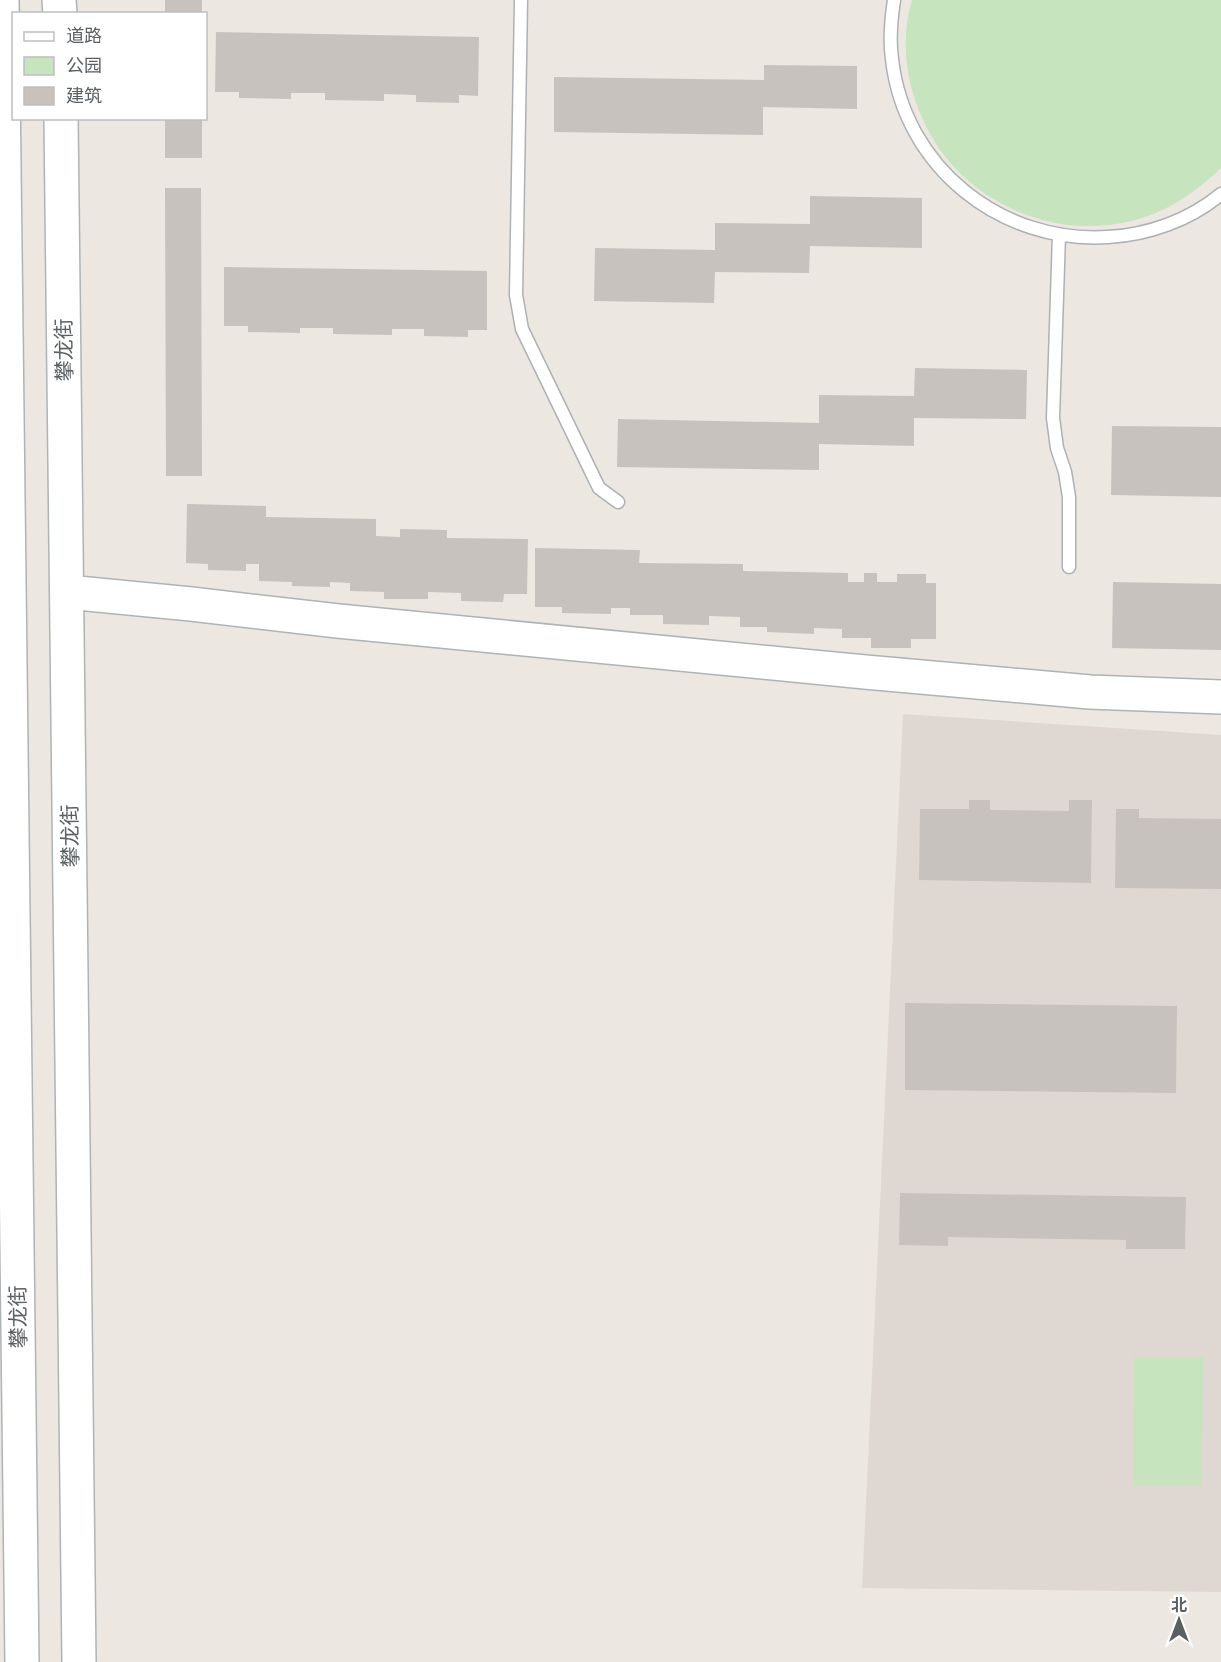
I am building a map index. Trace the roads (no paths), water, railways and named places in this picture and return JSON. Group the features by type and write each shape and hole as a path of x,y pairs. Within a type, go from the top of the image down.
{"street":[{"name":"攀龙街","path":"2,0 22,1662"},
{"name":"攀龙街","path":"61,120 79,1662"},
{"path":"67,592 349,623 901,675 1090,692 1221,698"}],"lane":[{"path":"520,0 516,296 522,329 598,488 618,502"},
{"path":"894,0 891,27 892,59 909,121 926,150 946,175 970,197 998,214 1028,227 1059,235 1102,238 1156,229 1186,217 1221,194"},
{"path":"1059,235 1053,418 1056,448 1065,472 1069,497 1069,567"}]}
